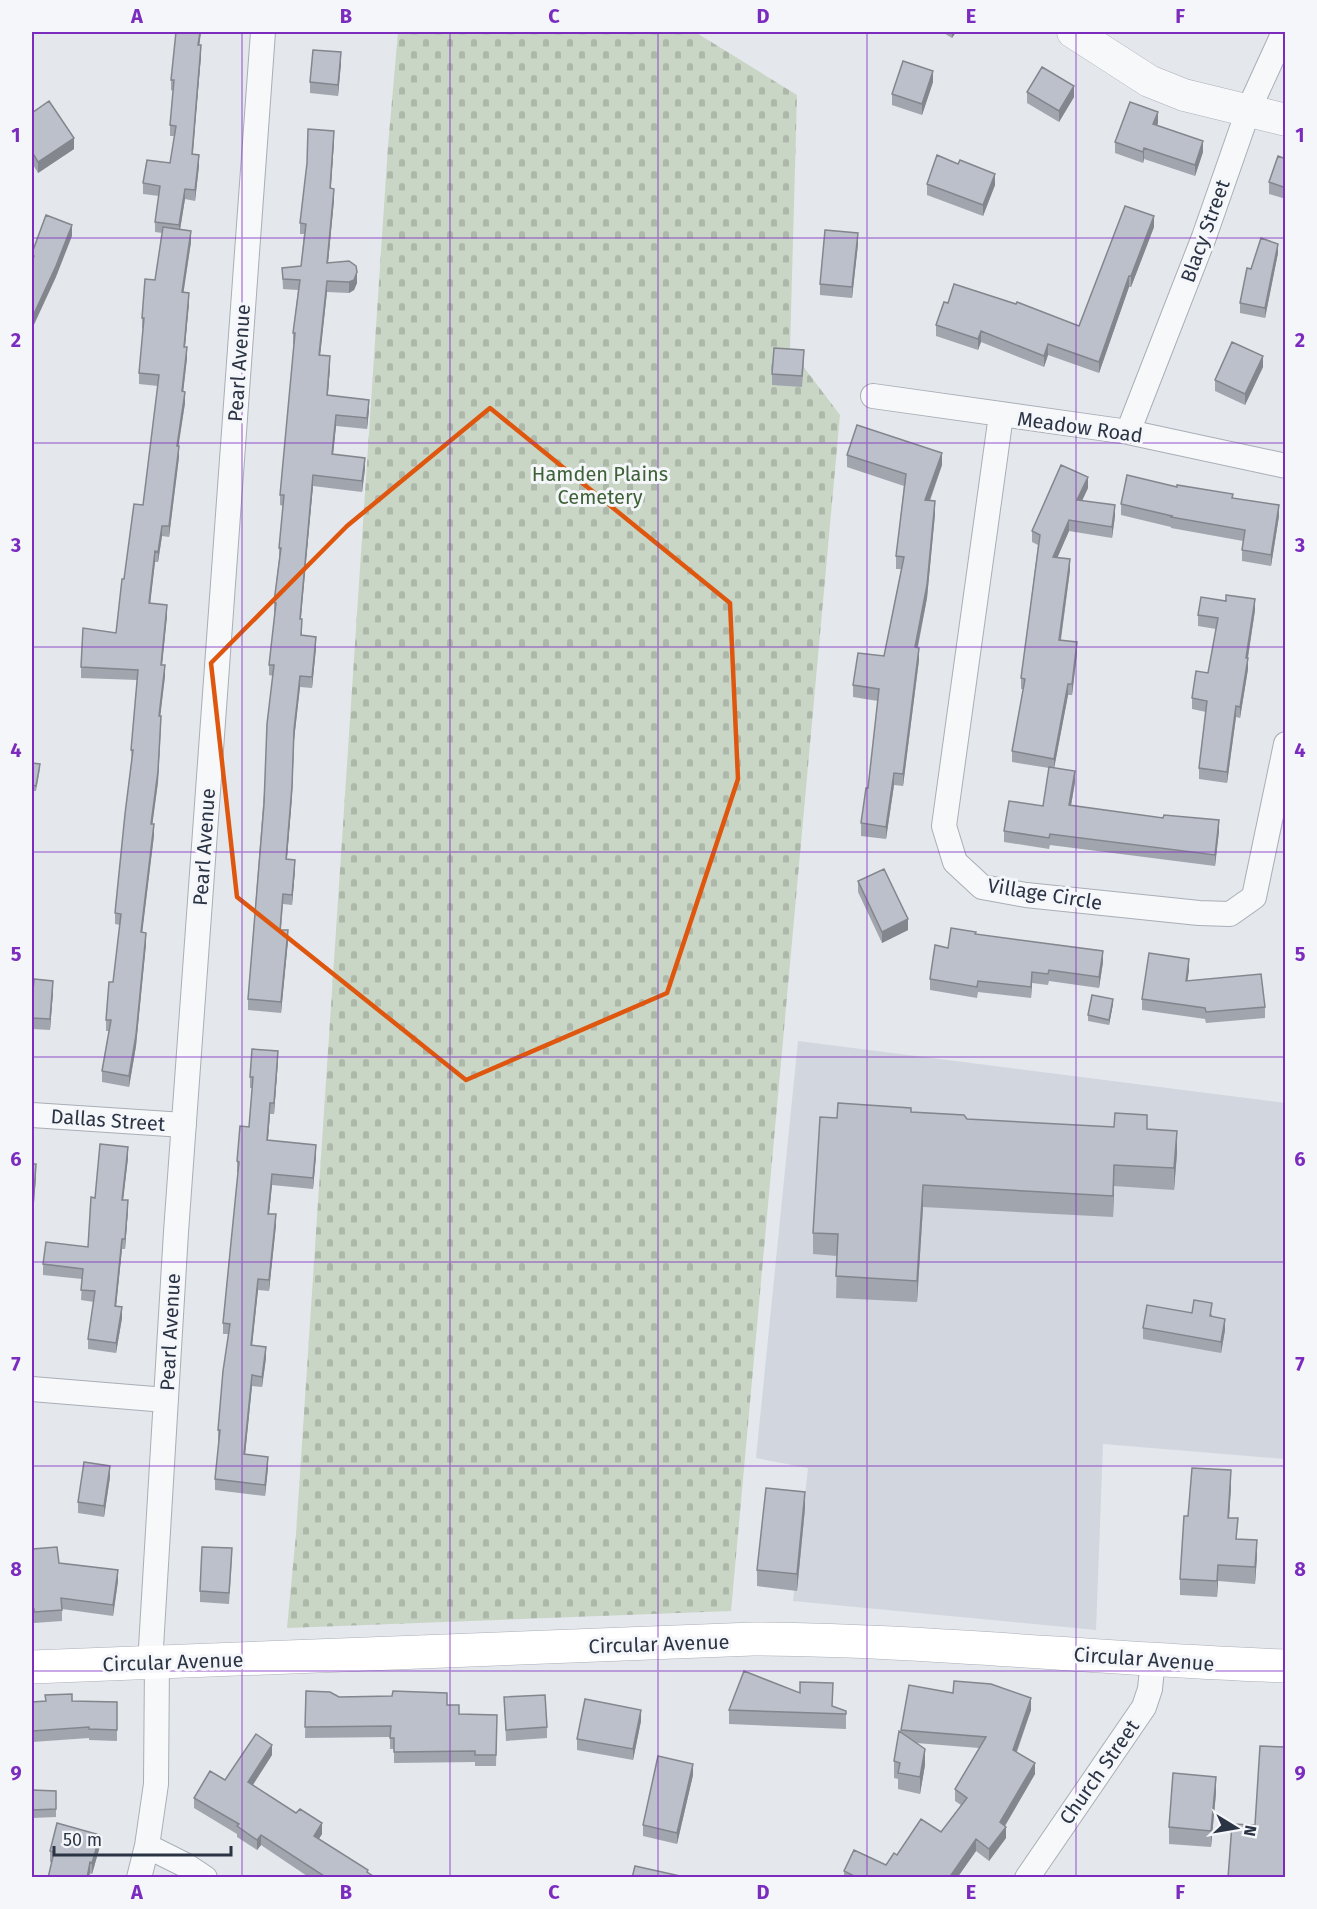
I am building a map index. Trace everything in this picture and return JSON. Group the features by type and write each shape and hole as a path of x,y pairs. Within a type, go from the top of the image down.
{"main road":[{"name":"Circular Avenue","path":"32,1667 753,1640 854,1641 1286,1666"}],"street":[{"name":"Pearl Avenue","path":"139,1878 147,1846 156,1784 153,1663 166,1400 263,32"},
{"path":"1073,32 1149,81 1184,95 1286,120"},
{"name":"Blacy Street","path":"1128,432 1204,237 1248,111 1284,32"},
{"name":"Meadow Road","path":"873,396 1128,432 1286,466"},
{"name":"Village Circle","path":"1001,415 944,826 955,862 982,887 1026,895 1199,914 1230,914 1254,897 1286,744"},
{"name":"Dallas Street","path":"32,1115 184,1125"},
{"path":"32,1389 166,1400"},
{"name":"Church Street","path":"1027,1878 1144,1707 1150,1689 1154,1659"},
{"path":"147,1846 187,1866 205,1878"}],"highlighted area":[{"path":"490,408 730,603 738,779 667,993 466,1080 237,897 211,663 347,526"}],"shaded area":[{"path":"798,1041 1285,1103 1285,1459 1103,1444 1096,1630 793,1601 808,1468 756,1458"}],"green space":[{"name":"Hamden Plains Cemetery","path":"398,32 695,32 797,95 790,349 840,415 731,1611 287,1628 296,1534 388,146"}],"building":[{"path":"176,32 200,32 198,45 201,45 192,154 199,155 195,190 185,189 179,225 155,222 160,186 143,183 147,160 170,163 176,126 170,125 174,80 171,80"},
{"path":"313,50 341,52 338,85 310,82"},
{"path":"903,61 933,71 922,104 892,94"},
{"path":"1042,67 1074,86 1059,111 1027,92"},
{"path":"49,101 74,138 38,162 32,152 32,113"},
{"path":"1130,102 1158,112 1153,124 1203,141 1195,165 1144,148 1143,152 1115,142"},
{"path":"308,129 334,131 330,188 334,189 327,263 349,261 356,266 357,272 354,280 349,282 327,281 319,355 330,356 327,395 369,400 367,418 336,415 332,454 365,458 362,481 313,475 300,619 302,619 301,635 316,637 312,677 300,676 294,730 286,859 295,860 292,895 283,894 280,930 288,930 281,1002 248,999 264,804 267,724 274,665 269,665 281,548 279,548 284,495 280,495 295,333 293,333 300,280 283,279 282,268 301,266 306,224 300,223 307,163"},
{"path":"937,155 958,164 960,160 995,174 983,205 927,184"},
{"path":"1278,156 1286,159 1286,188 1269,182"},
{"path":"1125,206 1154,216 1131,276 1129,276 1099,362 1048,344 1044,356 981,331 978,339 936,325 944,302 948,303 954,284 1016,304 1017,302 1079,326"},
{"path":"46,215 72,225 32,318 32,260 34,256 32,253"},
{"path":"163,227 191,231 182,292 189,293 184,347 187,347 182,391 185,392 169,526 162,526 158,552 155,551 149,603 167,605 161,665 165,665 159,716 161,716 158,771 151,824 154,824 141,932 146,933 136,1035 129,1076 102,1071 111,1020 106,1020 109,982 113,982 121,914 115,913 133,750 131,750 138,670 81,667 83,628 116,633 134,504 143,505 159,375 139,373 144,318 142,318 145,279 155,280"},
{"path":"825,230 858,233 852,287 820,284"},
{"path":"1261,238 1278,244 1265,308 1240,303 1247,268 1251,269"},
{"path":"1232,342 1263,356 1245,394 1215,380"},
{"path":"774,348 804,350 802,376 772,374"},
{"path":"857,425 942,453 925,500 935,501 927,585 915,647 919,648 903,774 894,773 886,827 861,823 866,788 868,788 879,689 853,685 858,653 884,656 904,557 896,556 906,474 847,455"},
{"path":"1061,465 1088,477 1077,500 1115,505 1112,527 1069,520 1053,557 1070,559 1059,640 1077,642 1072,684 1068,684 1054,759 1012,751 1025,679 1021,678 1040,535 1032,531"},
{"path":"1127,475 1177,487 1177,485 1233,494 1232,498 1279,505 1271,555 1242,550 1245,530 1171,517 1121,504"},
{"path":"1226,595 1255,599 1246,658 1248,658 1240,707 1236,706 1227,772 1199,768 1207,701 1192,698 1196,671 1208,673 1218,618 1198,615 1201,597 1226,601"},
{"path":"32,763 40,764 36,786 32,785"},
{"path":"1049,767 1075,771 1069,805 1163,818 1164,815 1219,820 1215,855 1050,834 1049,838 1004,831 1009,801 1043,806"},
{"path":"884,869 908,919 882,932 858,881"},
{"path":"951,928 976,932 975,934 1103,951 1099,977 1049,970 1048,974 1032,972 1031,987 978,981 977,987 930,979 935,945 948,948"},
{"path":"1149,953 1189,959 1186,981 1261,974 1265,1007 1206,1012 1205,1008 1142,999"},
{"path":"34,979 53,981 50,1019 32,1018"},
{"path":"1092,995 1113,999 1109,1020 1088,1015"},
{"path":"252,1049 278,1051 274,1103 270,1103 267,1140 316,1145 313,1178 272,1174 268,1214 276,1214 269,1280 258,1279 251,1345 266,1347 262,1377 252,1375 244,1454 268,1457 265,1485 215,1479 223,1371 230,1324 223,1323 239,1162 237,1161 240,1126 249,1127 253,1077 250,1077"},
{"path":"838,1103 911,1108 911,1112 964,1115 967,1119 1114,1127 1115,1113 1147,1115 1147,1129 1177,1131 1174,1168 1114,1165 1113,1196 923,1185 917,1281 836,1276 838,1234 813,1233 820,1117 837,1118"},
{"path":"100,1144 128,1147 122,1200 128,1200 125,1239 122,1239 115,1306 122,1307 116,1343 88,1339 95,1291 81,1290 83,1269 43,1264 46,1242 88,1247 91,1197 95,1198"},
{"path":"32,1164 36,1164 34,1192 32,1192"},
{"path":"1194,1300 1212,1303 1210,1316 1225,1319 1221,1342 1143,1328 1147,1305 1192,1313"},
{"path":"84,1462 110,1466 104,1506 78,1502"},
{"path":"1192,1468 1231,1470 1228,1518 1238,1518 1236,1539 1257,1540 1255,1567 1218,1565 1217,1581 1180,1579 1184,1516 1188,1516"},
{"path":"766,1488 805,1492 797,1574 757,1570"},
{"path":"57,1547 59,1563 118,1570 113,1605 61,1598 62,1610 34,1612 32,1609 32,1549"},
{"path":"202,1547 232,1548 229,1593 200,1591"},
{"path":"744,1671 800,1693 800,1682 833,1683 832,1706 846,1711 846,1714 729,1710"},
{"path":"954,1681 991,1684 1031,1698 1013,1750 1035,1763 1000,1822 1006,1827 989,1849 976,1839 949,1878 858,1878 844,1871 854,1850 886,1865 894,1853 897,1855 921,1819 941,1832 967,1798 955,1789 986,1737 901,1730 909,1685 953,1693"},
{"path":"306,1691 330,1692 339,1697 392,1696 393,1691 447,1693 447,1705 459,1705 459,1714 497,1715 496,1755 475,1755 475,1751 394,1752 394,1738 390,1738 391,1726 305,1727"},
{"path":"72,1694 72,1701 117,1702 117,1730 89,1729 89,1727 32,1731 32,1702 46,1701 45,1695"},
{"path":"545,1695 547,1727 506,1730 504,1697"},
{"path":"585,1699 641,1710 633,1749 577,1739"},
{"path":"899,1731 925,1749 920,1777 898,1773 900,1763 894,1761"},
{"path":"256,1734 272,1745 248,1782 296,1813 300,1809 322,1823 314,1836 368,1870 367,1872 376,1878 327,1878 261,1835 257,1840 237,1826 239,1824 194,1798 210,1771 225,1780"},
{"path":"1260,1746 1286,1747 1286,1878 1228,1878 1232,1824 1255,1825"},
{"path":"658,1756 693,1764 677,1833 643,1825"},
{"path":"1173,1773 1216,1777 1211,1831 1169,1827"},
{"path":"32,1790 56,1791 56,1809 32,1810"},
{"path":"57,1823 100,1835 87,1878 48,1878 54,1852 50,1851"},
{"path":"635,1866 689,1878 632,1878"}]}
